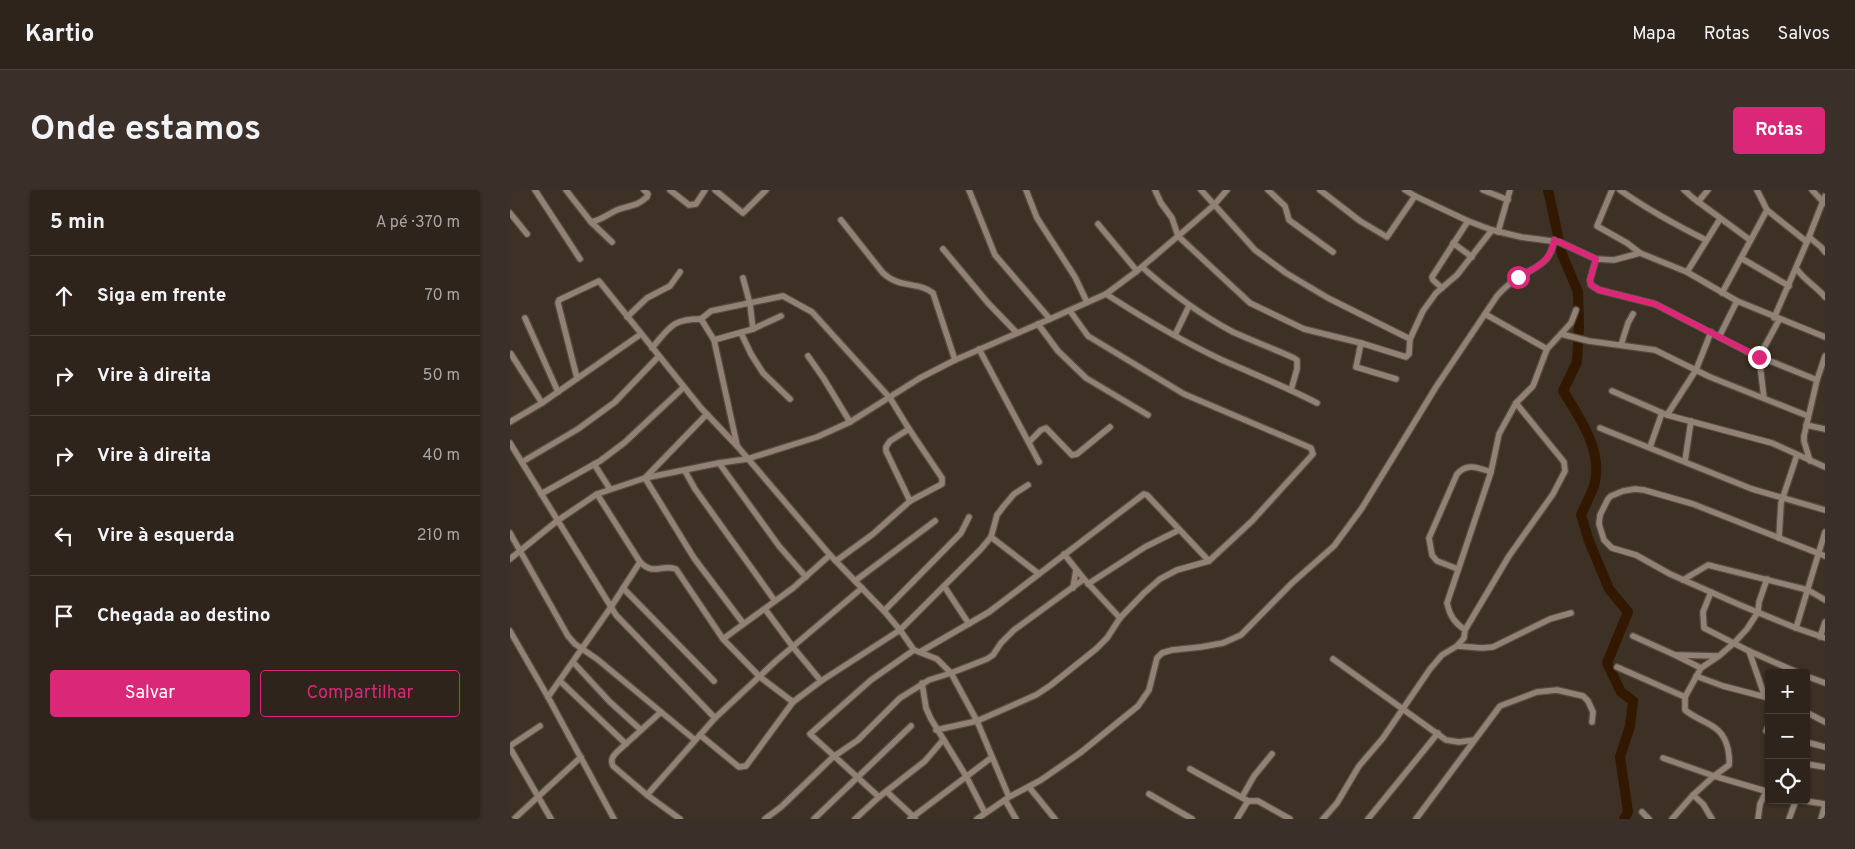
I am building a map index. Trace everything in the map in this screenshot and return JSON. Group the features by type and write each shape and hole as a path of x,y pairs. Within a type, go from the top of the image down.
{"street":[{"path":"535,190 580,259"},
{"path":"566,190 591,222 612,242"},
{"path":"591,222 598,221 617,210 636,206 647,198 648,194 644,190"},
{"path":"670,190 689,205 696,204 705,190"},
{"path":"715,190 743,213 766,190"},
{"path":"969,190 996,256 1050,320"},
{"path":"1026,190 1037,218 1075,277 1087,302"},
{"path":"1156,190 1161,204 1172,218 1178,236 1250,303 1304,329 1361,343 1406,357 1409,354 1410,339 1423,311 1495,231 1508,200 1510,190"},
{"path":"1201,190 1255,250 1286,273 1328,298 1410,339"},
{"path":"510,559 557,521 597,494 645,478 719,463 748,460 817,437 850,422 920,378 955,360 1106,294 1178,236 1214,205 1227,190"},
{"path":"1268,190 1285,206 1290,220 1333,252"},
{"path":"1320,190 1360,222 1387,237 1415,196"},
{"path":"1406,190 1468,221 1495,231 1521,237 1554,240 1596,259 1614,260 1640,253"},
{"path":"1484,190 1508,200"},
{"path":"1612,190 1597,226 1627,243 1640,253 1687,272 1737,301 1776,319 1825,337"},
{"path":"1620,190 1658,216 1682,226 1706,240"},
{"path":"1684,190 1750,240"},
{"path":"1698,202 1708,190"},
{"path":"1764,398 1759,357 1824,201 1812,190"},
{"path":"1760,191 1767,210 1825,252"},
{"path":"1722,293 1767,210"},
{"path":"510,213 527,234"},
{"path":"1687,272 1720,219"},
{"path":"841,220 890,280 928,289 933,293 955,360"},
{"path":"1442,288 1432,277 1468,221"},
{"path":"1098,224 1139,269 1189,306 1234,332 1297,360 1297,369 1291,390"},
{"path":"977,819 1080,753 1138,706 1149,690 1157,658 1162,653 1223,643 1241,635 1292,583 1334,546 1362,508 1436,387 1485,314 1506,286 1538,267 1550,256 1553,251 1554,240"},
{"path":"1454,243 1472,257"},
{"path":"943,249 988,303 1016,332"},
{"path":"1741,258 1789,286"},
{"path":"1596,259 1590,280 1591,285 1599,290 1655,304 1759,357 1820,378"},
{"path":"1796,268 1804,279 1825,297"},
{"path":"627,317 647,298 670,286 680,272"},
{"path":"743,278 750,304 753,329"},
{"path":"577,378 558,306 559,300 599,280 707,414 738,447 830,555 884,611 914,650 937,659 951,673 977,721 1016,819"},
{"path":"1106,294 1175,336 1317,402"},
{"path":"652,348 672,324 680,320 701,319 711,311 783,296 812,312 890,398 943,482 910,501 873,534 836,561"},
{"path":"1719,336 1737,301"},
{"path":"1175,336 1189,306"},
{"path":"936,730 977,721 1036,695 1050,685 1096,649 1107,638 1120,618 1160,579 1177,570 1209,561 1252,520 1313,454 1312,448 1184,394 1088,336 1070,310"},
{"path":"1465,630 1453,620 1447,603 1491,472 1499,434 1516,403 1533,386 1547,349 1571,323 1576,310"},
{"path":"1485,314 1547,349"},
{"path":"1621,345 1628,322 1633,314"},
{"path":"714,340 753,329 781,316"},
{"path":"525,318 558,392"},
{"path":"701,319 714,340 723,389 738,447"},
{"path":"1038,324 1058,351 1086,378 1148,415"},
{"path":"1650,448 1665,414 1696,370 1711,332"},
{"path":"741,333 763,373 790,399"},
{"path":"510,422 542,403 641,334"},
{"path":"1561,334 1589,341 1654,350 1733,388 1808,416"},
{"path":"1361,343 1356,368 1396,378"},
{"path":"979,349 1039,462"},
{"path":"510,354 542,403"},
{"path":"522,462 578,429 609,407 626,392 659,356"},
{"path":"808,356 850,422"},
{"path":"1810,460 1804,441 1806,425 1825,356"},
{"path":"541,494 594,464 624,443 684,386"},
{"path":"1612,391 1665,414 1772,443 1825,467"},
{"path":"1323,819 1336,803 1359,766 1383,738 1403,710 1430,669 1442,655 1457,646 1464,638 1465,630 1509,556 1553,494 1565,471 1564,462 1516,403"},
{"path":"645,478 707,414"},
{"path":"1685,461 1691,421"},
{"path":"1806,425 1825,429"},
{"path":"1028,442 1046,428 1072,455 1077,454 1110,427"},
{"path":"1600,428 1752,489 1825,510"},
{"path":"908,429 890,441 886,446 886,451 910,501"},
{"path":"510,443 622,623 715,718"},
{"path":"1779,538 1780,505 1797,455"},
{"path":"719,463 779,546 806,577"},
{"path":"594,464 610,489"},
{"path":"1458,569 1437,561 1432,555 1429,538 1457,474 1462,469 1473,466 1491,472"},
{"path":"685,471 775,602"},
{"path":"645,478 694,558 743,623"},
{"path":"700,735 738,767 743,768 746,766 767,740 793,702 821,681 900,630 991,537 997,515 1003,506 1014,494 1028,485"},
{"path":"1825,556 1693,504 1644,490 1623,491 1611,496 1600,515 1599,524 1604,540 1612,548 1636,555 1683,580 1796,628 1822,637 1825,622"},
{"path":"597,494 640,562 646,568 651,569 676,569 722,639 760,677 793,702"},
{"path":"920,652 989,612 1144,494 1209,561"},
{"path":"884,611 962,533 969,517"},
{"path":"855,581 935,521"},
{"path":"765,819 781,808 833,756 858,740 900,698 922,683 987,659 1014,630 1073,588 1179,530"},
{"path":"1796,628 1817,553 1825,532"},
{"path":"510,533 568,636 582,649 612,670 695,740"},
{"path":"991,537 1039,574"},
{"path":"1064,554 1086,582 1120,618"},
{"path":"722,639 775,602 830,555"},
{"path":"548,697 640,562"},
{"path":"1683,580 1708,565 1808,590 1825,600"},
{"path":"1073,588 1076,570"},
{"path":"1672,819 1693,794 1729,765 1730,761 1725,736 1686,710 1685,697 1701,668 1719,656 1747,629 1758,612 1759,602 1767,580"},
{"path":"944,586 969,624"},
{"path":"622,588 714,681"},
{"path":"647,795 715,718 793,647 862,588"},
{"path":"1711,592 1703,612 1704,628 1748,651 1790,669"},
{"path":"765,609 821,681"},
{"path":"1457,646 1482,648 1493,646 1550,618 1571,613"},
{"path":"510,631 614,819"},
{"path":"1633,636 1675,654 1701,668"},
{"path":"879,797 810,734 871,680 914,650"},
{"path":"1748,651 1765,693"},
{"path":"1675,654 1719,656"},
{"path":"1333,659 1446,740 1474,740"},
{"path":"573,662 610,702 641,730"},
{"path":"1617,667 1685,697"},
{"path":"1696,676 1723,686 1765,697"},
{"path":"1810,678 1825,684"},
{"path":"560,681 626,744"},
{"path":"922,683 926,708 936,730 966,776 985,813"},
{"path":"1416,819 1500,706 1546,690 1557,690 1583,696 1588,701 1593,712 1592,722"},
{"path":"661,712 626,744 612,758 611,762 613,766 647,795 680,819"},
{"path":"1810,714 1825,722"},
{"path":"540,726 510,747 551,819"},
{"path":"814,819 911,726"},
{"path":"1368,819 1438,733"},
{"path":"855,819 879,797 925,761 942,740"},
{"path":"1810,743 1825,747"},
{"path":"1242,797 1254,776 1272,754"},
{"path":"514,819 581,757"},
{"path":"887,792 913,818 991,758"},
{"path":"1664,758 1714,776 1765,791"},
{"path":"1810,765 1825,767"},
{"path":"1190,769 1248,801 1258,801 1290,819"},
{"path":"1029,787 1054,819"},
{"path":"1149,794 1192,819"},
{"path":"1693,794 1703,804 1712,819"},
{"path":"1758,819 1760,804 1765,796"},
{"path":"1237,819 1248,801"},
{"path":"1810,802 1825,805 1820,819"},
{"path":"1789,819 1795,804"},
{"path":"1642,812 1650,819"}],"waterway":[{"path":"1548,190 1562,254 1578,292 1577,362 1563,391 1589,436 1596,461 1594,486 1581,515 1589,541 1609,589 1628,612 1607,663 1621,692 1633,701 1630,726 1620,757 1628,812 1624,819"}],"route":[{"path":"1518,277 1538,267 1550,256 1553,251 1554,240 1596,259 1590,280 1591,285 1599,290 1655,304 1759,357"}]}
